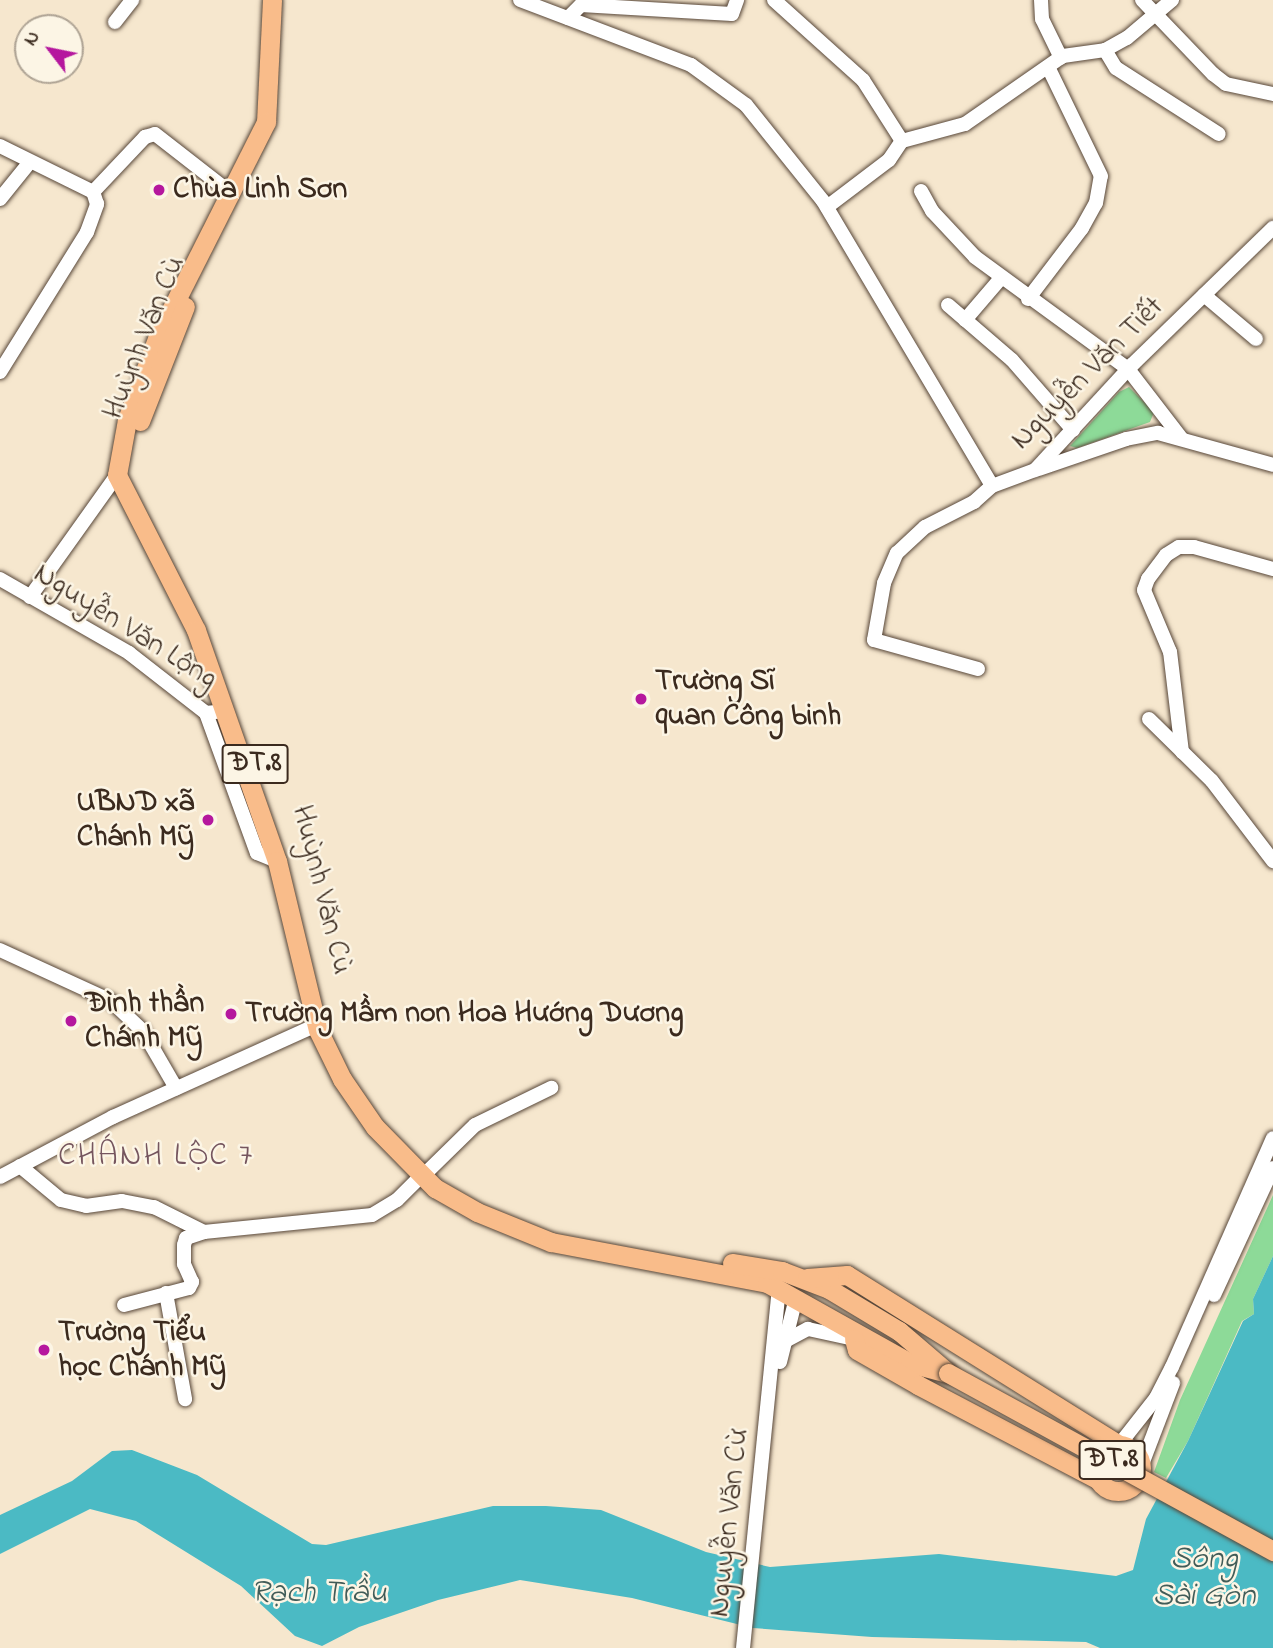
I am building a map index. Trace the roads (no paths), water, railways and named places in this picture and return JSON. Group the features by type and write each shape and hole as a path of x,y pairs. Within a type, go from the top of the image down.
{"main road":[{"path":"272,0 266,122 158,336 127,420 123,468 188,612 222,711 284,864 320,1023 342,1079 375,1127 425,1173 477,1213 536,1237 754,1279 781,1280 796,1298 816,1276 847,1275 1104,1438 1136,1453 1141,1467 1137,1482 1125,1490 1110,1489 1099,1480 857,1350 848,1332"},
{"name":"Huỳnh Văn Cù","path":"123,468 183,311 273,142 282,80 283,0"},
{"name":"ĐT.8","path":"781,1280 816,1276 899,1331 948,1373 1273,1551"},
{"name":"ĐT.8","path":"796,1298 848,1332 910,1363 948,1373"},
{"path":"1062,1461 1087,1456 1094,1437 1104,1438"},
{"path":"1099,1480 1098,1458 1104,1438"}],"street":[{"path":"115,22 132,0"},
{"path":"520,0 649,47 712,77 746,105 827,207 992,486"},
{"path":"568,18 581,5 732,14 737,0"},
{"path":"774,0 863,80 902,141"},
{"path":"1041,0 1042,19 1061,58"},
{"path":"1142,0 1188,52 1226,84 1273,94"},
{"path":"827,207 889,160 902,141 965,124 1061,58 1105,50 1127,38 1172,0"},
{"path":"1105,50 1116,68 1219,134"},
{"path":"1028,299 1082,228 1096,202 1101,176 1048,67"},
{"path":"93,192 145,137 155,134 232,194"},
{"path":"0,146 93,192 97,204 87,232 0,372"},
{"path":"0,199 30,162"},
{"path":"921,191 932,211 1001,278 1128,369 1182,439"},
{"name":"Nguyễn Văn Tiết","path":"978,669 874,640 884,583 906,542 992,486 1035,470 1128,369 1273,228"},
{"path":"965,320 1001,278"},
{"path":"1204,295 1256,339"},
{"path":"948,305 1012,360 1073,430"},
{"path":"1035,470 1141,435 1182,439 1273,466"},
{"path":"30,597 123,468"},
{"path":"1182,752 1170,652 1144,590 1148,579 1166,555 1179,547 1194,547 1273,569"},
{"path":"0,598 3,581"},
{"name":"Nguyễn Văn Lộng","path":"3,581 129,653 222,711"},
{"path":"1149,719 1212,781 1271,855"},
{"path":"0,950 111,1001 143,1031 176,1088"},
{"path":"0,1177 176,1088 320,1023"},
{"path":"124,1304 189,1288 184,1245 186,1238 204,1232 372,1215 397,1200 475,1125 551,1088"},
{"path":"1141,1467 1167,1398 1270,1161 1273,1138"},
{"path":"1104,1438 1168,1375 1270,1161"},
{"path":"20,1166 61,1200 86,1206 122,1201 154,1207 204,1232"},
{"name":"Nguyễn Văn Cừ","path":"743,1647 781,1280"},
{"path":"166,1293 184,1399"},
{"name":"Nguyễn Văn Cừ","path":"770,1404 796,1298"},
{"path":"785,1341 808,1329 848,1332"}],"water":[{"name":"Rạch Trầu","path":"1273,1256 1273,1648 1100,1648 1086,1642 872,1637 753,1628 632,1598 520,1580 438,1600 359,1627 322,1646 295,1636 241,1586 136,1521 90,1509 0,1554 0,1515 72,1481 112,1451 132,1450 197,1475 312,1544 326,1545 493,1506 546,1506 601,1510 706,1552 770,1567 939,1554 1116,1576 1133,1570 1146,1519 1188,1441 1243,1321 1254,1314 1253,1299"}],"place":[{"name":"Chùa Linh Sơn","path":"159,190"},
{"name":"Trường Sĩ quan Công binh","path":"641,699"},
{"name":"UBND xã Chánh Mỹ","path":"208,820"},
{"name":"Trường Mầm non Hoa Hướng Dương","path":"231,1014"},
{"name":"Đình thần Chánh Mỹ","path":"71,1021"},
{"name":"Trường Tiểu học Chánh Mỹ","path":"44,1350"}],"district":[{"name":"CHÁNH LỘC 7","path":"156,1157"}],"water label":[{"name":"Sông Sài Gòn","path":"1204,1580"}]}
